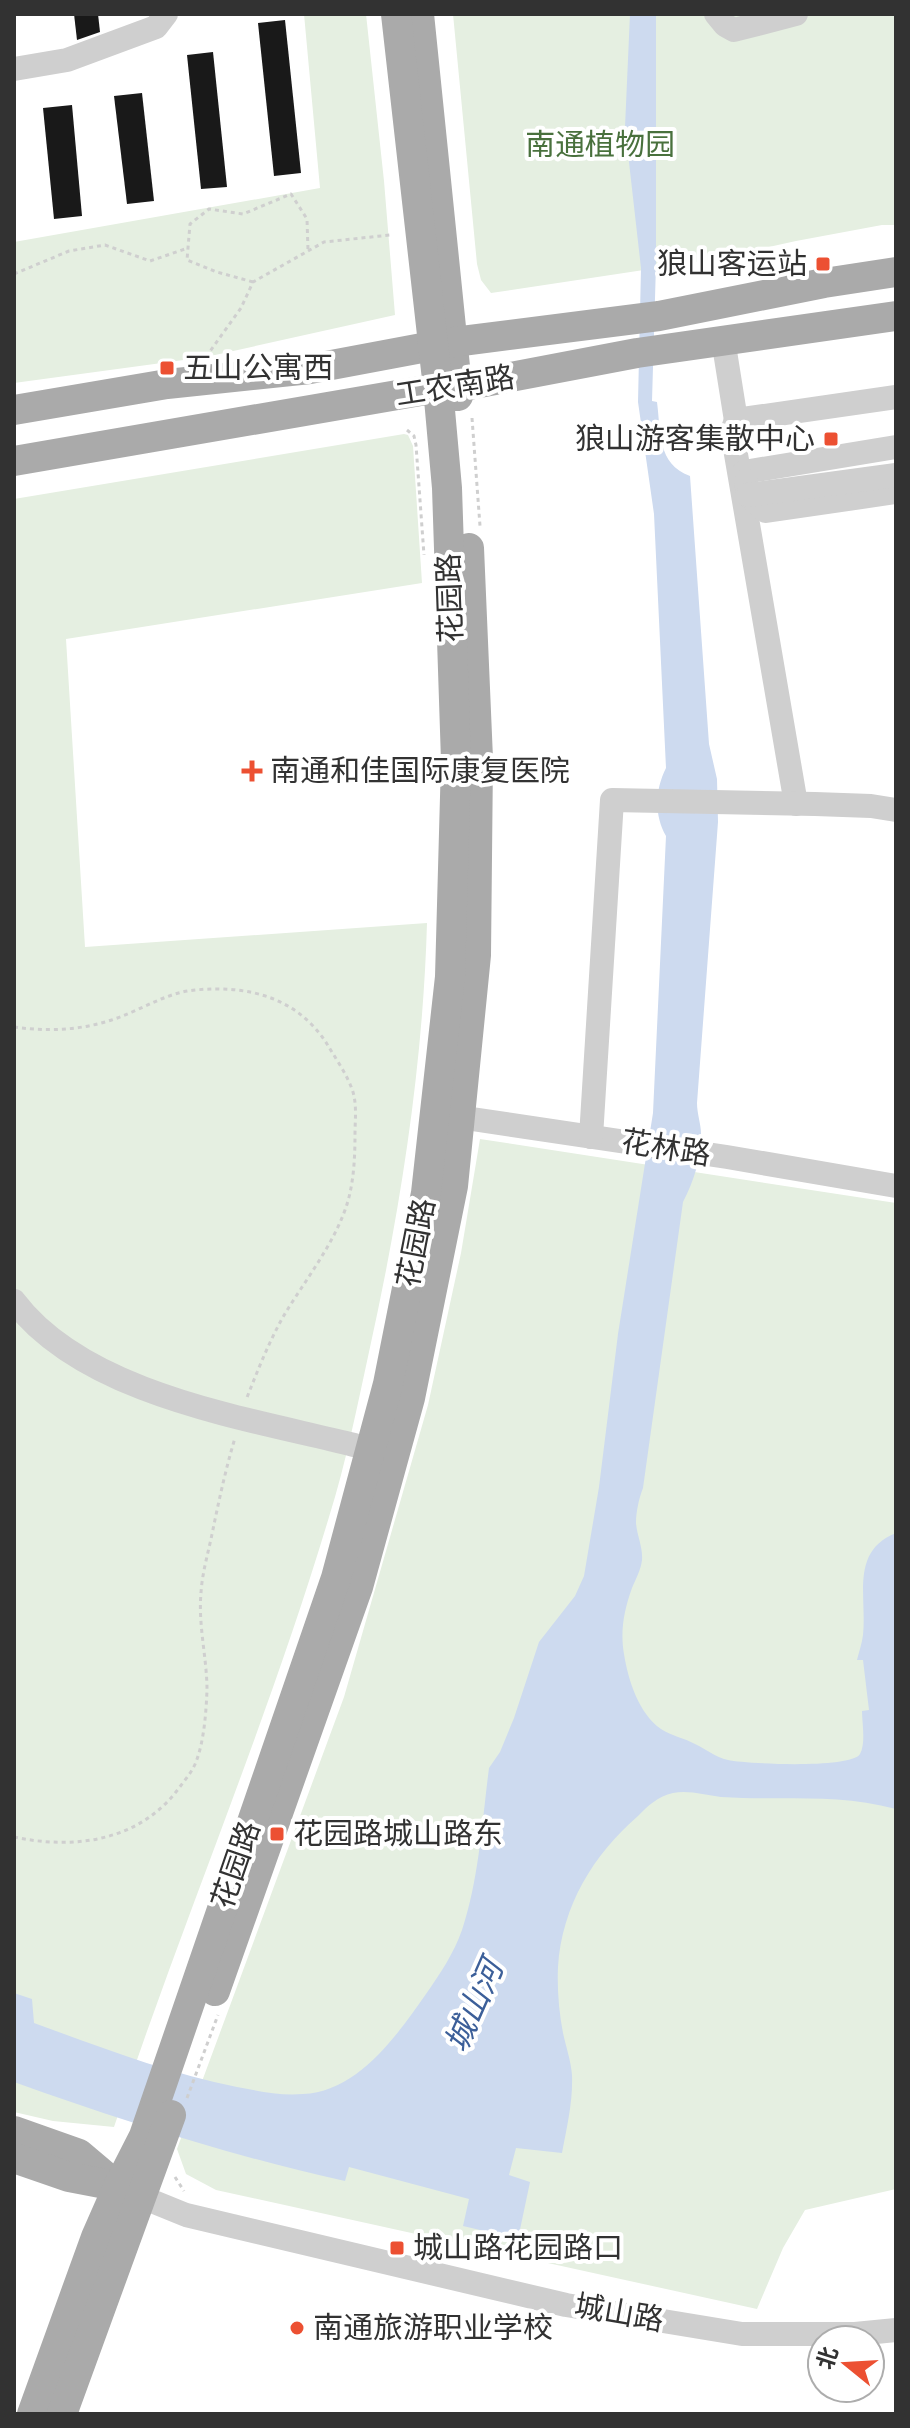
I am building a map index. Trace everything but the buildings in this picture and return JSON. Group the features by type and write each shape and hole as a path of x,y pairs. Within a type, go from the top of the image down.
{"main road":[{"name":"花园路","path":"62,2414 130,2192 153,2139 336,1578 388,1384 426,1193 448,1115 456,761 447,488 448,387 396,14"},
{"name":"花园路","path":"419,14 443,344"},
{"name":"工农南路","path":"14,410 167,384 310,369 443,344 659,316 896,272"},
{"name":"工农南路","path":"14,461 646,351 896,316"},
{"name":"城山路","path":"14,2131 79,2154 130,2192"},
{"name":"城山路","path":"14,2158 69,2177 130,2192"},
{"name":"花园路","path":"32,2414 96,2237 130,2192"}],"street":[{"path":"14,69 67,60 156,27 166,14"},
{"path":"716,14 734,30 796,14"},
{"path":"723,339 746,484 766,511 896,492"},
{"path":"796,804 732,431 896,397"},
{"path":"737,428 896,413"},
{"path":"746,484 896,447"},
{"path":"746,484 896,475"},
{"path":"591,1137 612,800 871,806 896,810"},
{"name":"花林路","path":"448,1115 896,1186"},
{"path":"14,1301 35,1326 64,1348 109,1374 157,1394 354,1445"},
{"name":"城山路","path":"130,2192 186,2215 581,2307 742,2334 855,2334 896,2330"}],"path":[{"path":"253,282 187,260 190,224 209,209 243,214 291,194 307,219 308,250"},
{"path":"206,357 241,308 253,282 324,242 390,235"},
{"path":"14,274 69,251 105,245 150,261 186,249"},
{"path":"407,430 414,436 416,445 424,557"},
{"path":"14,1027 62,1030 90,1026 181,991 233,989 262,994 290,1006 314,1027 352,1090 356,1109 354,1166 348,1201 262,1359 241,1417 221,1490 201,1593 207,1691 201,1741 192,1770 159,1810 121,1834 74,1843 14,1837"}],"green space":[{"path":"304,14 366,14 395,315 206,357 14,383 14,242 320,188"},
{"name":"南通植物园","path":"453,14 896,14 896,225 796,241 710,260 491,293 481,280 477,264"},
{"path":"408,435 413,446 422,583 66,639 85,947 427,923 421,1031 400,1193 356,1414 341,1476 305,1594 114,2127 53,2121 14,2112 14,499"},
{"path":"480,1139 896,1203 896,2189 805,2210 783,2248 757,2309 216,2190 186,2174 177,2149 344,1697 428,1405 461,1253"}],"water":[{"name":"城山河","path":"630,14 656,14 656,264 652,401 657,402 660,435 666,455 679,471 690,476 709,744 717,779 718,822 697,1103 700,1152 694,1178 683,1202 637,1514 642,1560 625,1612 622,1637 624,1654 636,1696 653,1723 719,1757 738,1762 775,1764 819,1764 852,1759 860,1754 863,1744 862,1711 869,1710 863,1660 857,1660 863,1635 866,1563 882,1541 896,1533 896,1809 830,1799 673,1793 650,1805 607,1847 573,1903 561,1945 559,2000 572,2085 562,2153 516,2148 509,2175 530,2182 518,2239 463,2226 469,2199 349,2167 345,2181 261,2160 137,2124 14,2082 14,1993 32,1999 34,2023 134,2059 237,2087 270,2093 303,2094 323,2091 359,2072 403,2026 455,1947 472,1891 489,1768 500,1752 514,1718 539,1642 575,1596 584,1576 653,1113 666,836 659,820 657,802 666,768 654,514 638,402 641,268 625,127"}],"place":[{"name":"狼山客运站","path":"823,264"},
{"name":"五山公寓西","path":"167,368"},
{"name":"狼山游客集散中心","path":"831,439"},
{"name":"南通和佳国际康复医院","path":"252,771"},
{"name":"花园路城山路东","path":"277,1834"},
{"name":"城山路花园路口","path":"397,2248"},
{"name":"南通旅游职业学校","path":"297,2328"}]}
